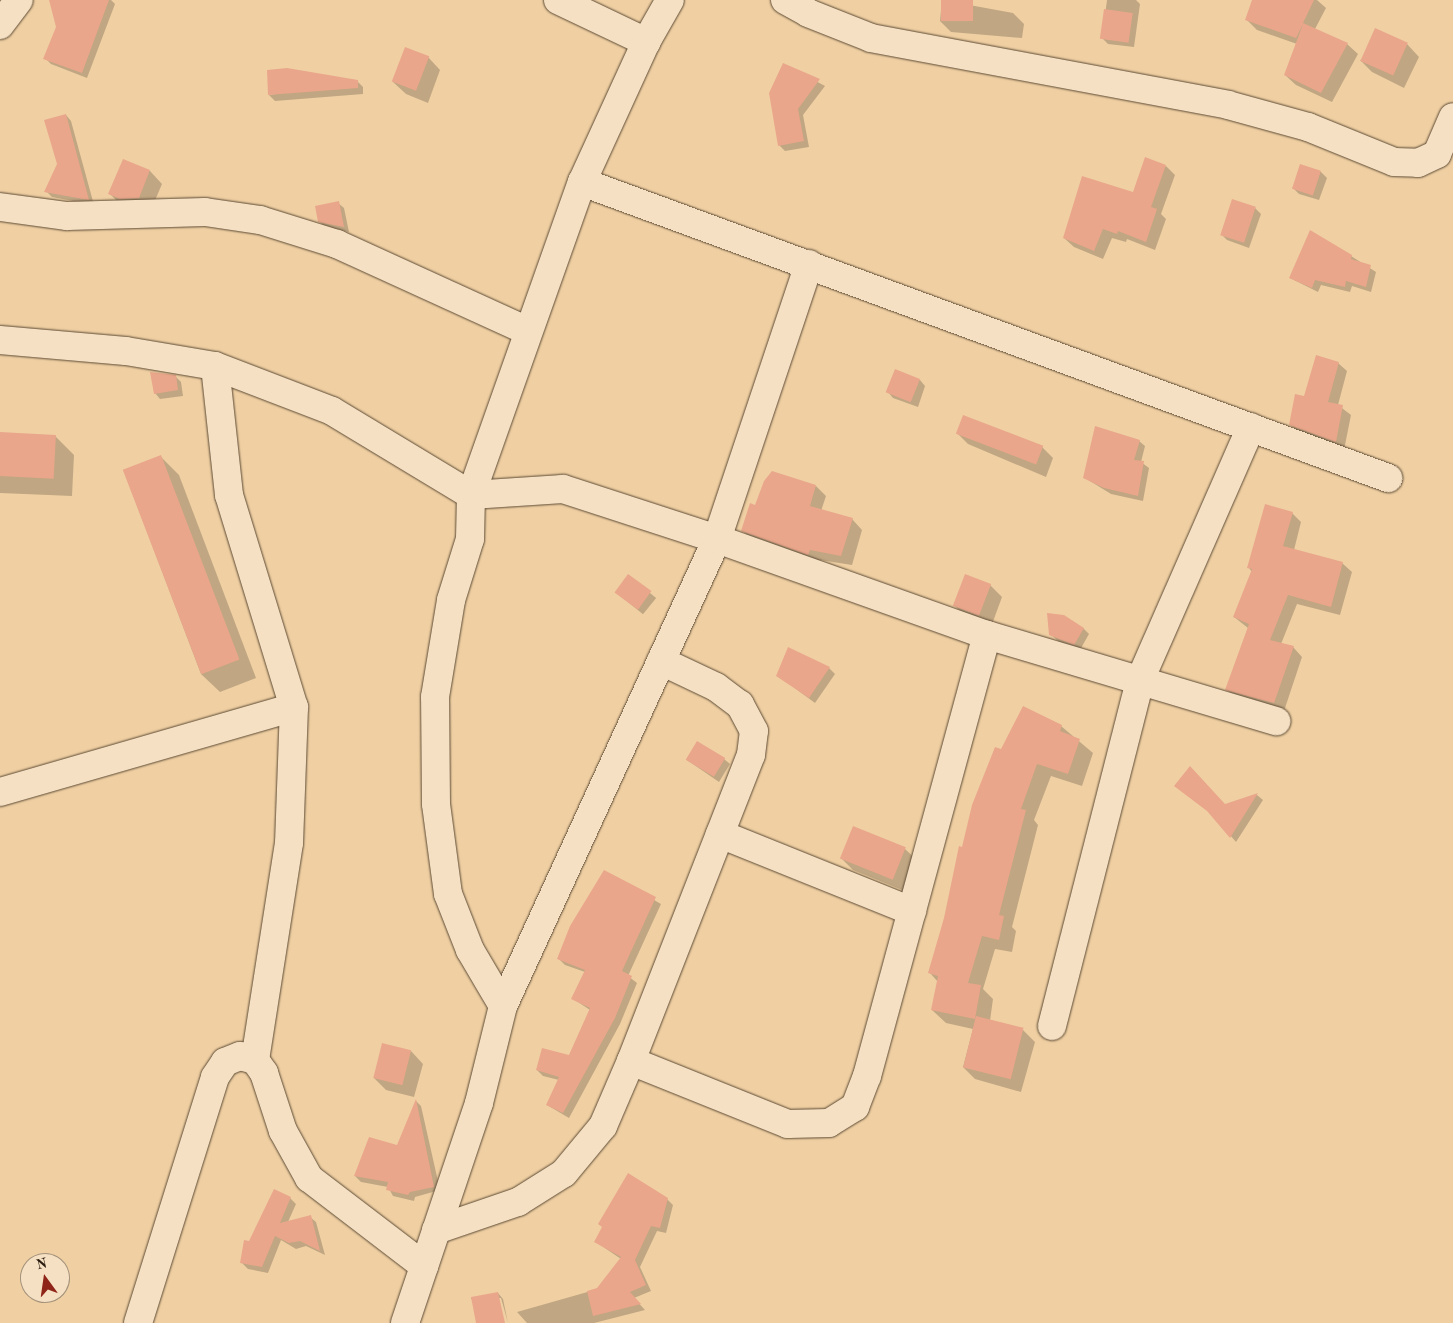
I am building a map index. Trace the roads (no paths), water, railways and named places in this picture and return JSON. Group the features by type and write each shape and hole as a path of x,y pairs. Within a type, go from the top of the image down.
{"street":[{"path":"0,25 19,0"},
{"path":"558,0 646,42"},
{"path":"503,1006 470,950 448,894 436,804 435,696 451,600 470,539 471,495 582,182 646,42 670,0"},
{"path":"785,0 808,13 871,38 1228,105 1339,138 1394,162 1418,163 1437,154 1453,117"},
{"path":"582,182 810,264 1388,478"},
{"path":"0,207 67,216 205,212 260,220 337,244 528,331"},
{"path":"405,1323 478,1103 503,1006 717,538 810,264"},
{"path":"0,340 126,351 215,366 332,411 471,495 563,489 717,538 987,635 1276,721"},
{"path":"215,366 229,495 294,707 289,843 255,1060"},
{"path":"1052,1026 1140,680 1251,427"},
{"path":"631,1061 788,1124 829,1123 855,1107 867,1076 987,635"},
{"path":"436,1230 518,1202 564,1173 603,1126 631,1061 751,755 754,731 740,704 716,687 661,661"},
{"path":"0,792 294,707"},
{"path":"720,834 912,911"},
{"path":"138,1323 216,1077 225,1062 240,1056 255,1060 264,1073 283,1131 309,1178 424,1266"}]}
